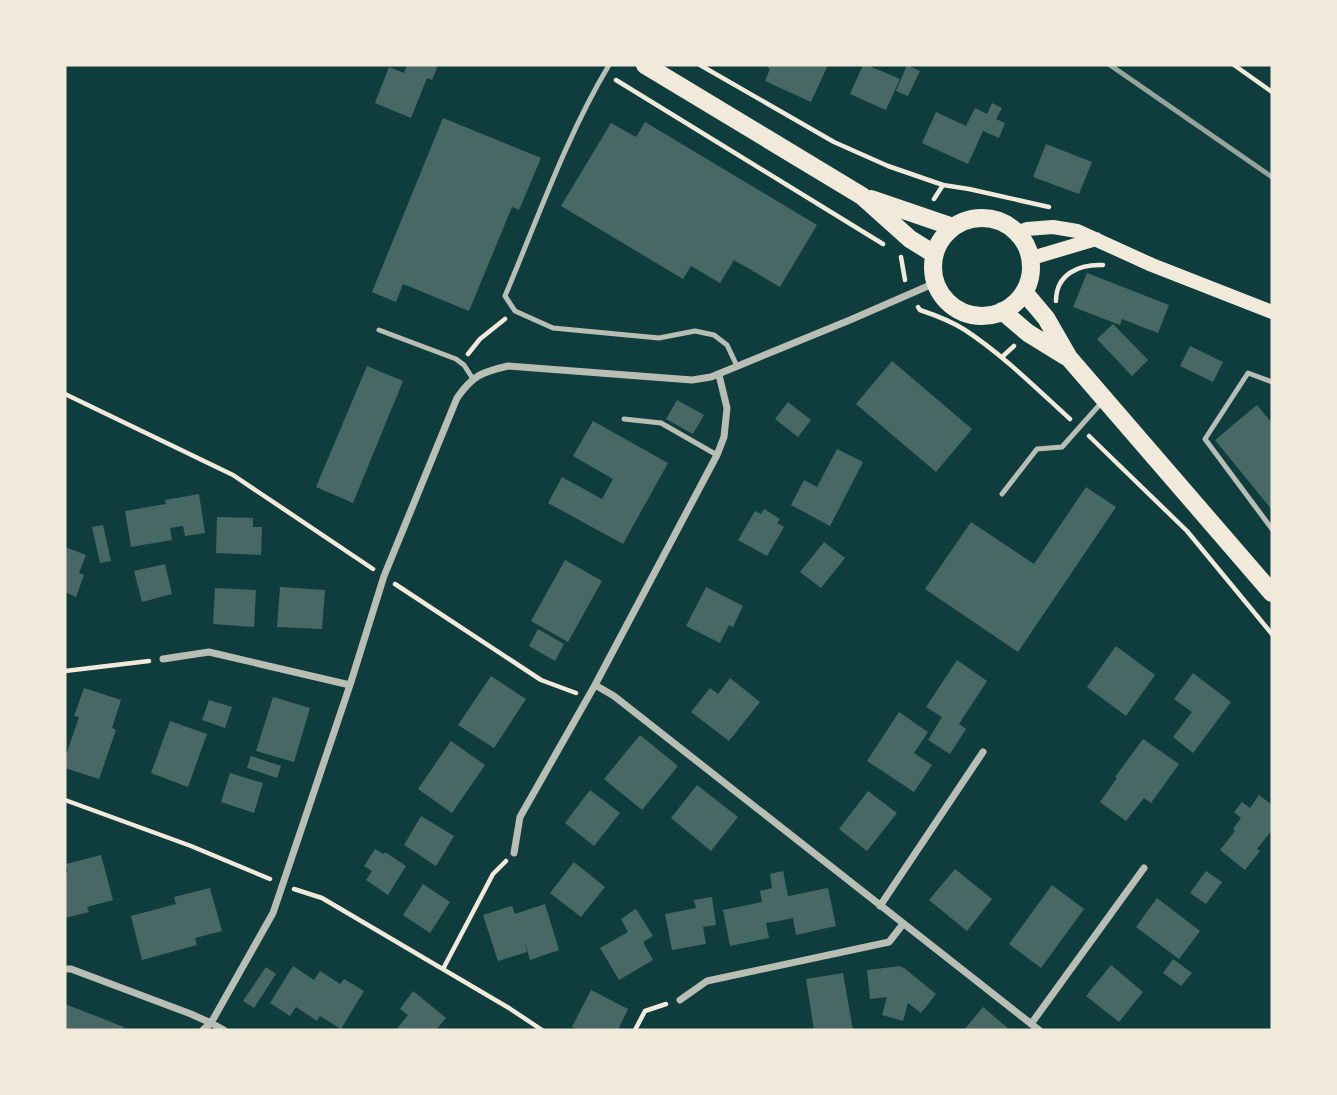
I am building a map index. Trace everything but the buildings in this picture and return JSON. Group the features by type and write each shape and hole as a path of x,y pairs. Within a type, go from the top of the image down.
{"main road":[{"path":"648,66 862,196 910,239 934,254"},
{"path":"862,196 953,228"},
{"path":"984,219 995,220 1019,232 1030,248 1033,269 1030,282 1014,304 1002,311 985,315 972,314 955,307 943,297 935,283 932,266 938,243 953,228 964,222 984,219"},
{"path":"1019,232 1054,227 1077,231 1152,265 1272,312"},
{"path":"1032,258 1096,239"},
{"path":"1024,292 1045,318 1069,358 1272,593"},
{"path":"1002,311 1028,333 1069,358"}],"street":[{"path":"203,1030 211,1023 273,913 384,576 457,398 467,383 484,372 508,366 692,380 719,374 935,283"},
{"path":"514,853 520,817 595,685 717,455 724,437 727,408 719,374"},
{"path":"163,659 209,652 350,685"},
{"path":"595,685 614,696 1039,1030"},
{"path":"880,906 982,752"},
{"path":"1031,1024 1144,869"},
{"path":"680,1000 707,981 890,942 903,925"},
{"path":"65,969 71,969 224,1030"}],"lane":[{"path":"609,65 592,93 569,143 505,296 515,311 553,328 659,338 695,331 714,335 727,345 737,366"},
{"path":"379,330 456,359 464,365 473,379"},
{"path":"1272,382 1248,373 1205,439 1272,528"},
{"path":"1002,494 1037,449 1062,447 1104,400"},
{"path":"624,419 661,423 717,455"}],"path":[{"path":"700,65 834,142 888,166 943,185 929,208"},
{"path":"1234,65 1272,92"},
{"path":"604,72 888,248"},
{"path":"900,255 906,282"},
{"path":"1056,306 1056,291 1059,282 1066,275 1085,266 1101,264 1112,269"},
{"path":"916,303 920,310 944,318 964,329 1002,357 1079,427 1186,531 1272,634"},
{"path":"461,363 480,339 515,311"},
{"path":"1002,357 1018,341"},
{"path":"65,394 233,475 366,565"},
{"path":"395,584 541,680 578,694 595,685"},
{"path":"65,671 163,659"},
{"path":"65,800 191,846 265,878"},
{"path":"443,969 494,874 514,853"},
{"path":"298,891 331,903 542,1030"},
{"path":"635,1030 645,1011 680,1000"}],"railway":[{"path":"1110,65 1272,177"}]}
